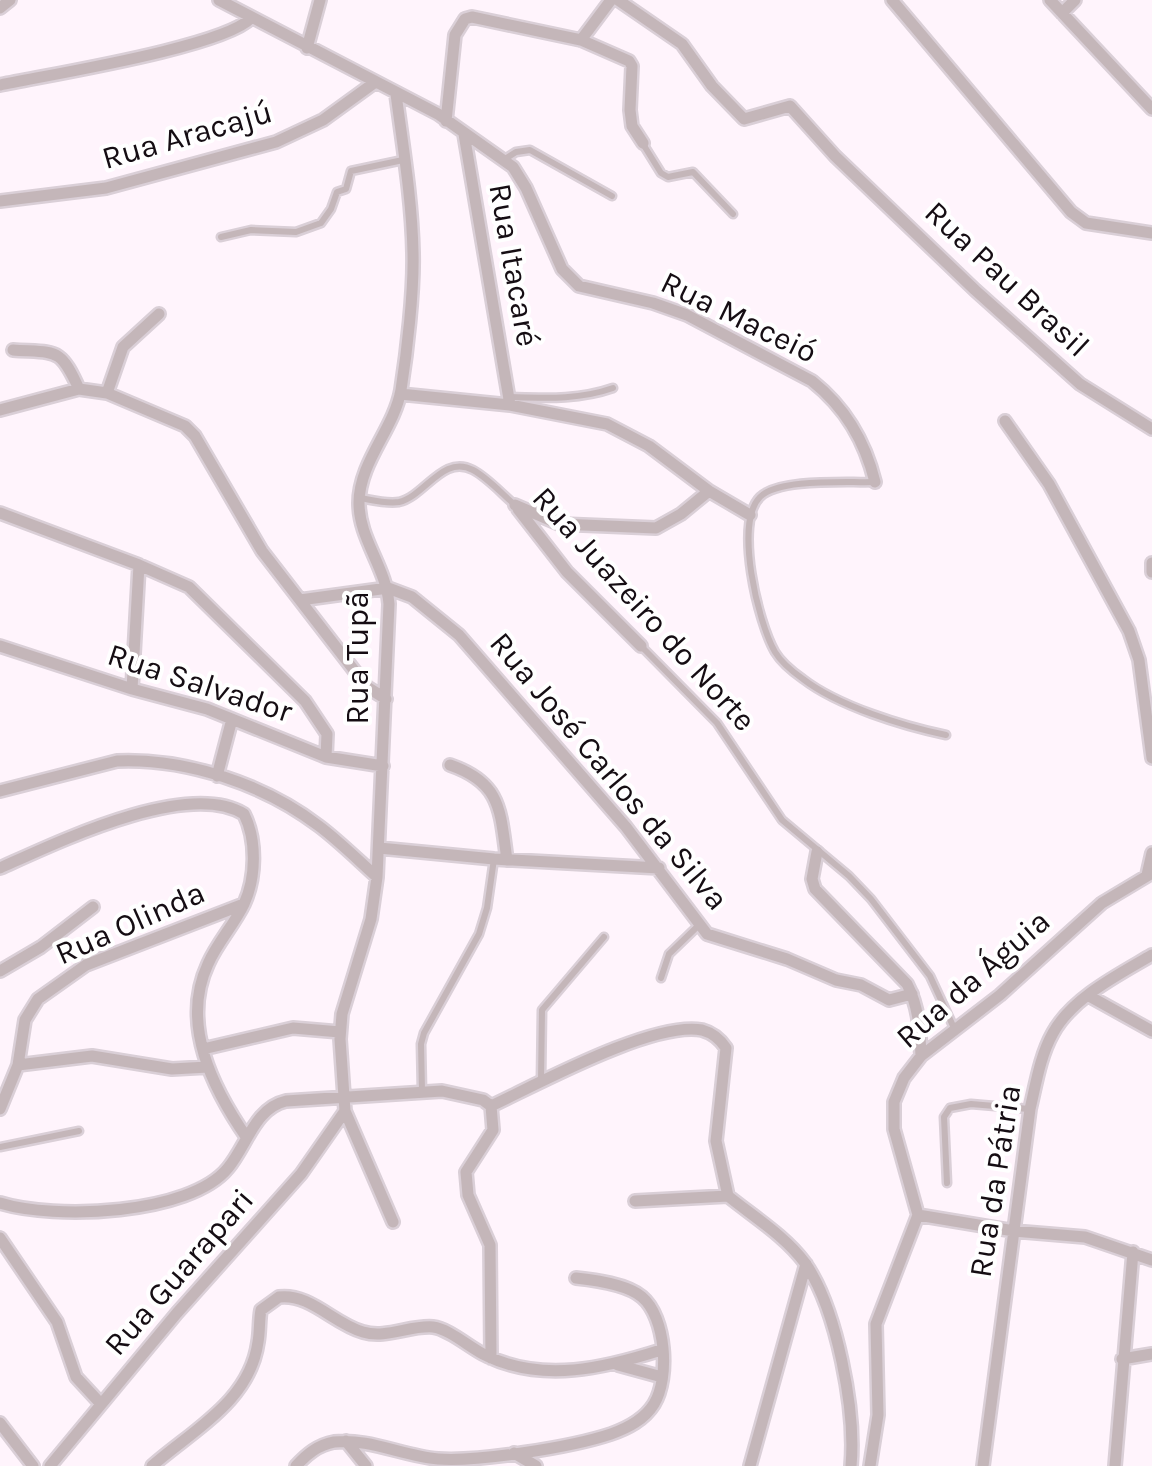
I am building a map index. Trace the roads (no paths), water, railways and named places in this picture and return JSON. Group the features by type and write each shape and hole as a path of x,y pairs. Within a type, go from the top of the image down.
{"street":[{"path":"0,8 10,0"},
{"name":"Rua Maceió","path":"219,0 446,121 504,160 520,176 555,257 570,279 595,291 640,300 687,316 812,381 828,394 858,433 875,482"},
{"path":"306,48 320,0"},
{"path":"580,40 614,0"},
{"name":"Rua Pau Brasil","path":"614,0 682,44 712,86 744,119 790,106 835,156 974,290 1080,384 1152,430"},
{"path":"892,0 1072,212 1086,223 1152,232"},
{"path":"1050,0 1152,109"},
{"path":"1062,13 1075,0"},
{"path":"446,121 455,35 472,17 580,40 621,56 632,66 632,126 642,142"},
{"path":"0,85 203,40 238,28 250,18"},
{"name":"Rua Aracajú","path":"0,201 106,188 276,142 323,120 374,83"},
{"path":"359,497 362,477 400,394 414,255 396,94"},
{"name":"Rua Itacaré","path":"464,134 510,401"},
{"path":"106,393 123,346 159,314"},
{"path":"13,350 57,354 66,360 79,389"},
{"path":"0,410 79,389 106,393 185,426 195,436 262,551 368,687 386,699"},
{"path":"400,394 510,401 627,432 709,491 750,515"},
{"path":"1005,421 1049,484 1129,631 1139,660 1152,758"},
{"path":"516,505 559,524 656,528 682,514 709,491"},
{"name":"Rua Tupã","path":"359,497 362,528 388,588 386,699 377,876 370,919 348,990 340,1032 344,1105 393,1222"},
{"name":"Rua Juazeiro do Norte","path":"516,505 567,572 641,646"},
{"path":"0,513 189,587 284,678 321,722 327,734 326,757"},
{"path":"1152,563 1152,572"},
{"path":"132,690 139,565"},
{"path":"300,600 388,588"},
{"name":"Rua José Carlos da Silva","path":"388,588 412,596 459,635 659,868 698,926 718,940 788,958 836,980 861,985 889,1000 912,994"},
{"name":"Rua Salvador","path":"0,646 232,719 326,757 383,766"},
{"path":"217,776 232,719"},
{"path":"0,792 135,760 217,776 290,807 319,826 377,876"},
{"path":"450,765 475,774 500,808 501,859"},
{"path":"0,868 113,820 155,810 217,804 244,814 251,828 254,854 244,904 206,966 197,1015 208,1068 230,1114 248,1138"},
{"path":"379,848 659,868"},
{"path":"818,852 812,879 816,889 907,984 919,1025 921,1056"},
{"path":"1150,874 1152,854"},
{"name":"Rua da Águia","path":"918,1215 894,1129 894,1102 904,1078 921,1056 1000,995 1102,904 1150,874"},
{"name":"Rua Olinda","path":"0,1109 18,1065 25,1020 31,1009 60,982 86,965 244,904"},
{"path":"0,971 93,907"},
{"name":"Rua da Pátria","path":"983,1466 1030,1109 1054,1032 1069,1012 1089,996 1152,955"},
{"path":"1089,996 1152,1031"},
{"path":"203,1048 293,1028 340,1032"},
{"path":"0,1203 42,1210 82,1210 168,1201 195,1194 228,1170 274,1104 344,1105 422,1091 463,1095 491,1106 626,1045 690,1029 706,1031 719,1038 726,1048 716,1141 728,1196 782,1239 806,1264 832,1330 849,1390 851,1466"},
{"path":"18,1065 92,1056 172,1069 208,1068"},
{"name":"Rua Guarapari","path":"50,1466 276,1204 344,1105"},
{"path":"491,1106 494,1130 466,1172 468,1194 490,1245 491,1358"},
{"path":"634,1202 728,1196"},
{"path":"870,1466 878,1415 876,1324 918,1215 1085,1238 1152,1260"},
{"path":"0,1238 56,1322 76,1377 100,1404"},
{"path":"1115,1466 1133,1252"},
{"path":"750,1466 806,1264"},
{"path":"296,1466 314,1449 328,1443 362,1442 402,1455 442,1460 514,1453 607,1435 644,1418 654,1405 662,1378 658,1325 652,1310 643,1297 576,1278"},
{"path":"152,1466 214,1417 241,1388 258,1343 260,1310 278,1297 305,1301 364,1332 384,1334 433,1327 491,1358 538,1371 616,1364 661,1350"},
{"path":"1122,1359 1152,1354"},
{"path":"616,1364 662,1378"},
{"path":"0,1423 33,1466"},
{"path":"346,1441 366,1466"},
{"path":"514,1453 536,1466"}],"lane":[{"path":"642,142 661,173 668,177 693,172 733,214"},
{"path":"504,160 516,152 530,150 612,196"},
{"path":"221,237 251,230 296,232 321,223 337,192 346,189 352,171 404,160"},
{"path":"510,401 589,396 613,388"},
{"name":"Rua Juazeiro do Norte","path":"359,497 389,503 402,501 420,494 444,470 462,467 473,470 516,505"},
{"path":"875,482 800,484 769,491 758,498 750,515 753,580 763,626 777,656 805,681 908,727 946,735"},
{"name":"Rua Juazeiro do Norte","path":"641,646 717,723 782,820 871,899 918,960 943,1000 954,1030"},
{"path":"422,1091 424,1033 479,934 501,859"},
{"path":"661,978 668,954 698,926"},
{"path":"541,1082 542,1010 604,936"},
{"path":"947,1182 944,1117 950,1108 971,1104 1030,1109"},
{"path":"0,1147 79,1131"}]}
